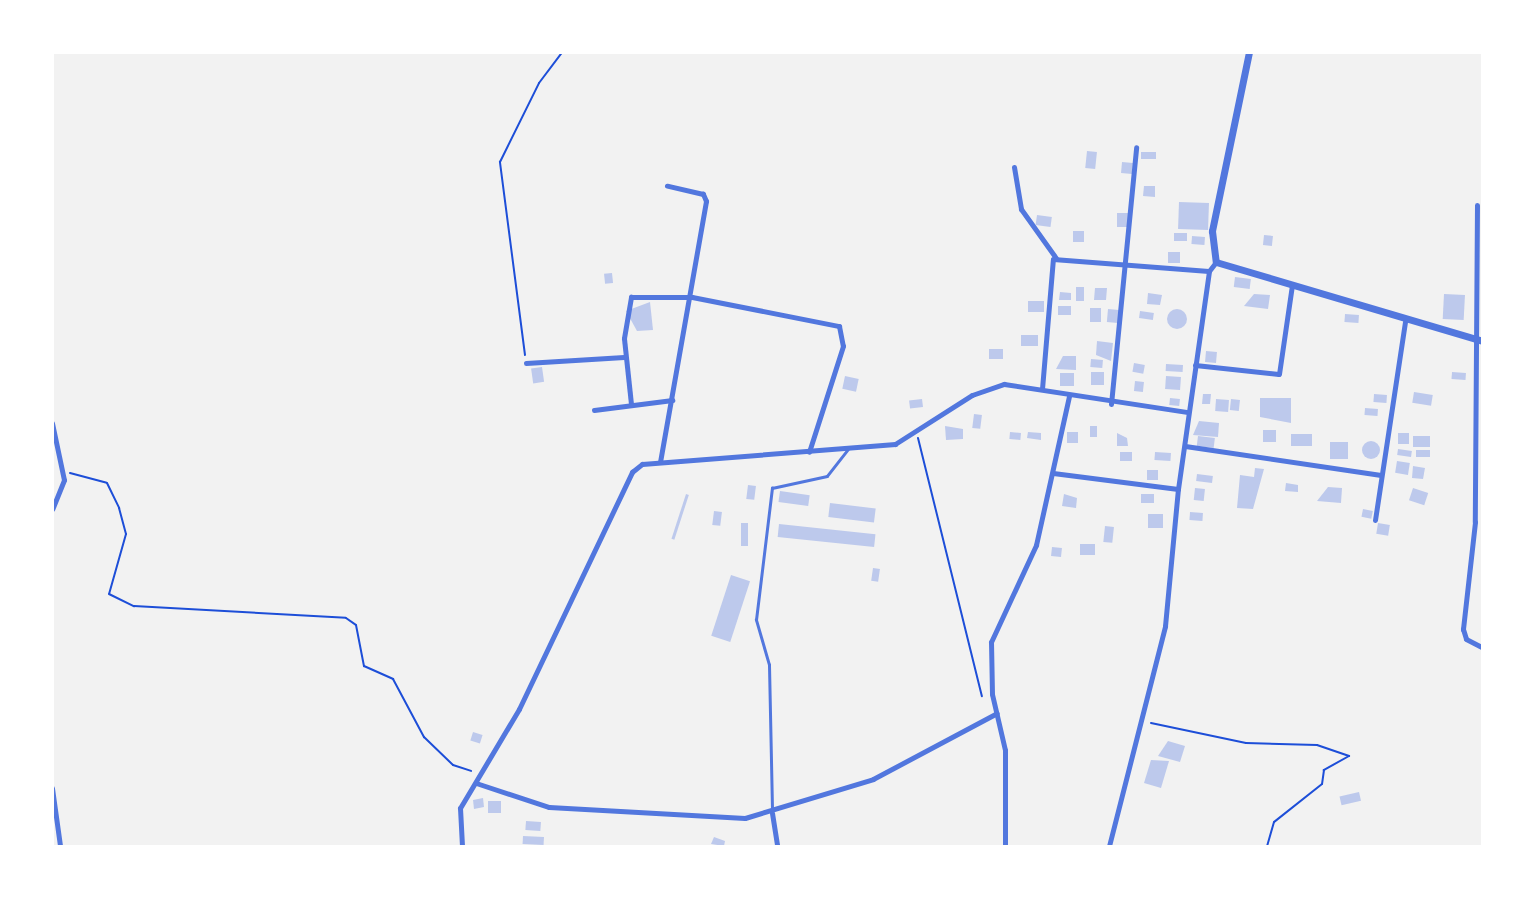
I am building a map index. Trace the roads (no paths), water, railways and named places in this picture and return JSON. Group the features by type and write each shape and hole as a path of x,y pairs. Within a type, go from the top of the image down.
{"street":[{"path":"1109,846 1172,588 1178,489 1188,412 1209,271 1216,262 1212,231 1249,52"},
{"path":"1111,404 1129,264 1136,147"},
{"path":"1014,167 1021,209 1056,258 1042,389"},
{"path":"660,462 692,297 706,196 667,186"},
{"path":"1476,205 1479,277 1471,338 1475,522 1463,629 1466,639 1482,647"},
{"path":"1056,258 1209,271"},
{"path":"1216,262 1405,321 1482,341"},
{"path":"1195,365 1279,374 1292,285"},
{"path":"631,404 624,357 625,308 631,297 692,297 844,332 809,452"},
{"path":"1375,520 1405,321"},
{"path":"526,363 624,357"},
{"path":"462,846 460,808 482,774 560,628 632,472 660,462 895,444 917,434 982,391 1004,384 1111,404 1188,412"},
{"path":"1005,846 1004,750 997,713 991,642 1028,568 1053,473 1069,396"},
{"path":"594,410 672,400"},
{"path":"52,423 63,472 52,509"},
{"path":"1185,446 1381,475"},
{"path":"1053,473 1178,489"},
{"path":"475,783 528,803 593,812 720,819 772,813 873,779 997,713"},
{"path":"52,788 60,846"},
{"path":"772,813 777,846"}],"lane":[{"path":"772,813 769,665 756,620 772,488 827,477 849,448"}]}
